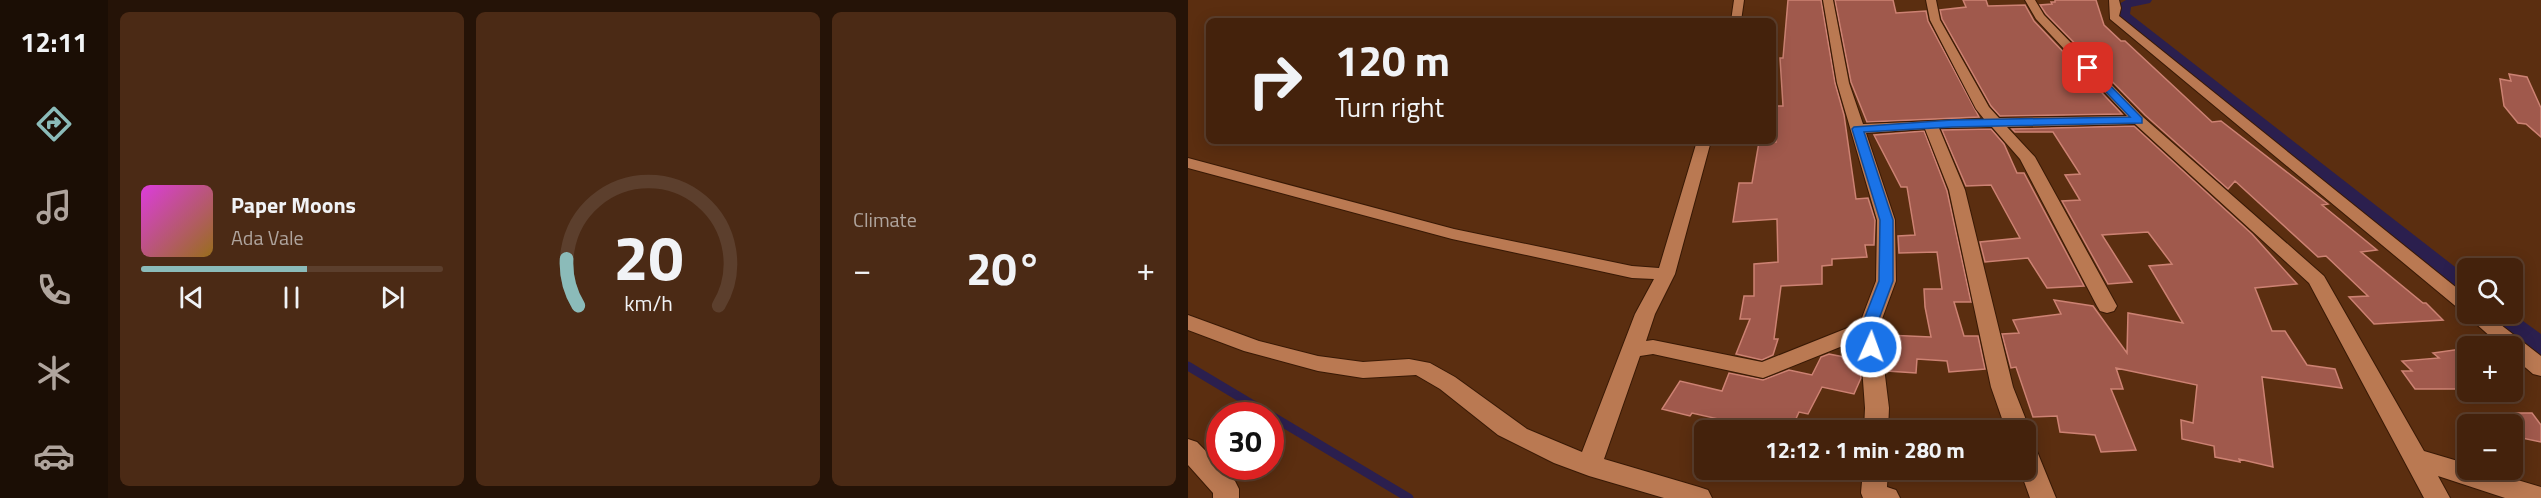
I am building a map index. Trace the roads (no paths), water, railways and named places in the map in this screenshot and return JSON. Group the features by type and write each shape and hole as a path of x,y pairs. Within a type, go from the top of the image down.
{"street":[{"path":"1736,18 1739,0"},
{"path":"1828,0 1843,83 1887,220 1886,281 1869,327 1876,420"},
{"path":"1931,0 1935,20 1983,109 2027,157 2108,306"},
{"path":"2030,0 2040,17 2139,120 2317,280 2437,498"},
{"path":"2114,0 2115,17 2457,299"},
{"path":"1858,129 1930,124 2139,120"},
{"path":"1930,124 1956,190 2002,387 2014,420"},
{"path":"1589,466 1645,314 1666,274 1703,144"},
{"path":"1188,163 1452,234 1632,272 1666,274"},
{"path":"1188,322 1240,344 1310,360 1363,370 1420,368 1446,383 1487,415 1519,436 1589,466 1699,498"},
{"path":"2487,324 2541,368"},
{"path":"1633,350 1653,347 1762,370 1869,327"},
{"path":"1188,449 1226,489 1226,498"},
{"path":"2414,458 2539,498"},
{"path":"1875,480 1874,494 1887,498"},
{"path":"2036,480 2043,498"}],"waterway":[{"path":"2146,0 2125,4 2123,15 2457,281"},
{"path":"2510,324 2541,348"},
{"path":"1188,366 1409,498"}]}
